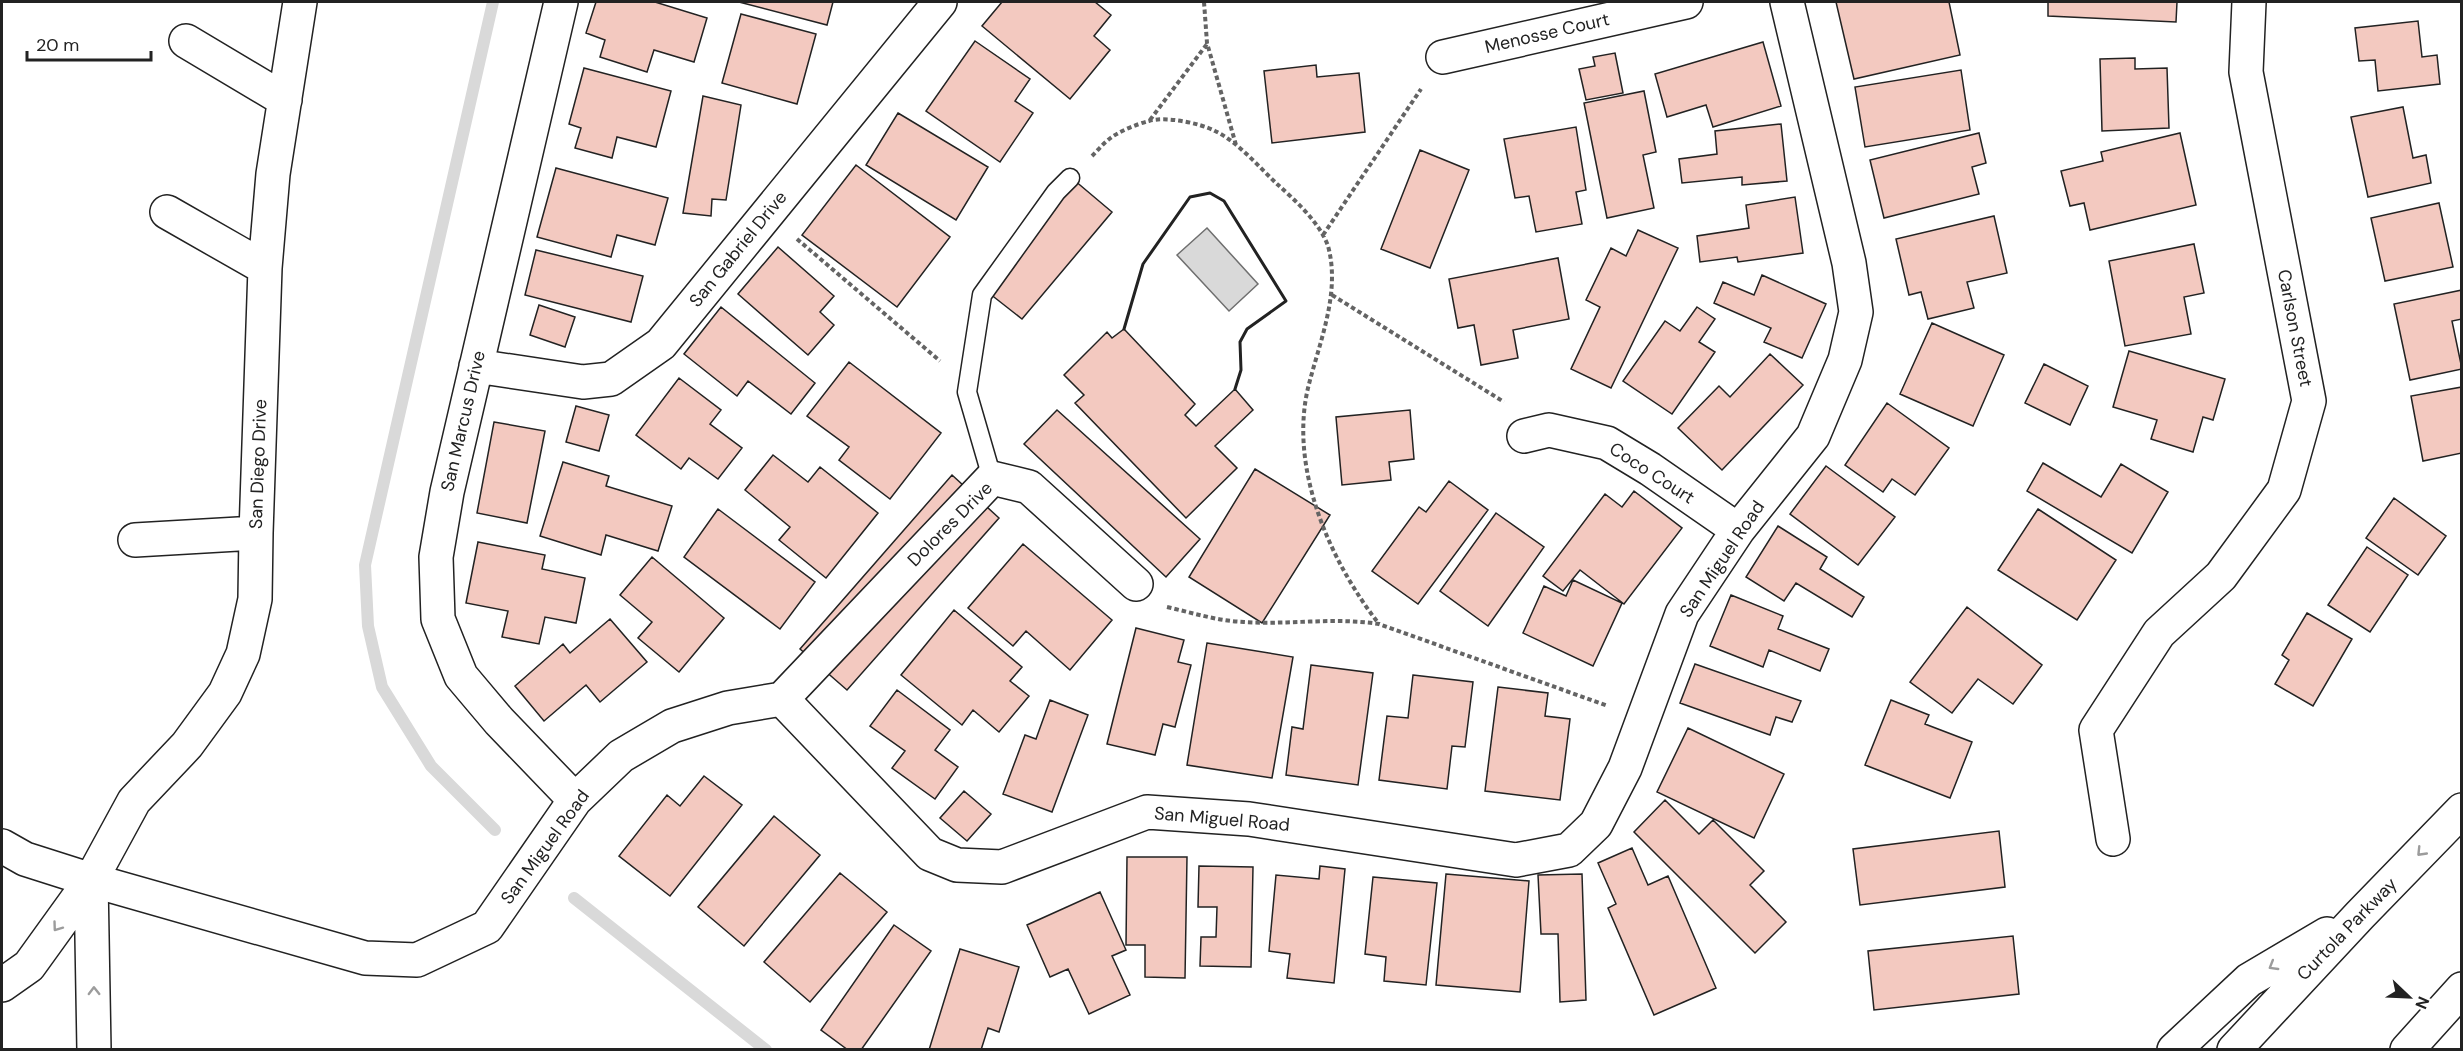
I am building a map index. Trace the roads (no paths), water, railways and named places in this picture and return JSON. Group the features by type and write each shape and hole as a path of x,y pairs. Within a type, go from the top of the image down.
{"main road":[{"name":"San Diego Drive","path":"2,985 29,966 91,880 134,801 187,745 225,693 243,654 255,599 265,268 273,174 300,2"},
{"name":"San Marcus Drive","path":"561,2 447,492 436,557 438,620 461,676 499,721 575,800"},
{"name":"San Gabriel Drive","path":"476,366 583,382 611,379 662,344 940,2"},
{"name":"Menosse Court","path":"1443,57 1686,2"},
{"name":"San Miguel Road","path":"2,846 25,859 91,880 365,958 417,960 487,927 575,800 621,756 672,726 728,708 782,699 930,854 957,865 1002,867 1147,812 1249,819 1516,861 1569,850 1596,824 1625,768 1682,614 1737,530 1813,436 1845,360 1856,312 1849,263 1787,2"},
{"name":"Carlson Street","path":"2113,839 2096,730 2159,633 2221,576 2284,490 2309,402 2246,72 2249,2"},
{"path":"186,41 285,100"},
{"path":"167,212 265,268"},
{"name":"Coco Court","path":"1536,433 1607,443 1650,469 1737,530"},
{"name":"Dolores Drive","path":"782,699 992,478 1029,487 1136,584"},
{"path":"135,540 256,533"},
{"name":"Curtola Parkway","path":"2234,1050 2462,810"},
{"path":"91,880 93,1050"},
{"path":"2174,1050 2249,980 2360,915"},
{"path":"2407,1050 2462,989"}],"lane":[{"path":"992,478 967,392 982,295 1056,192 1070,178"}],"waterway":[{"path":"493,2 365,565 368,626 382,687 431,766 495,830"},
{"path":"574,898 766,1050"}]}
